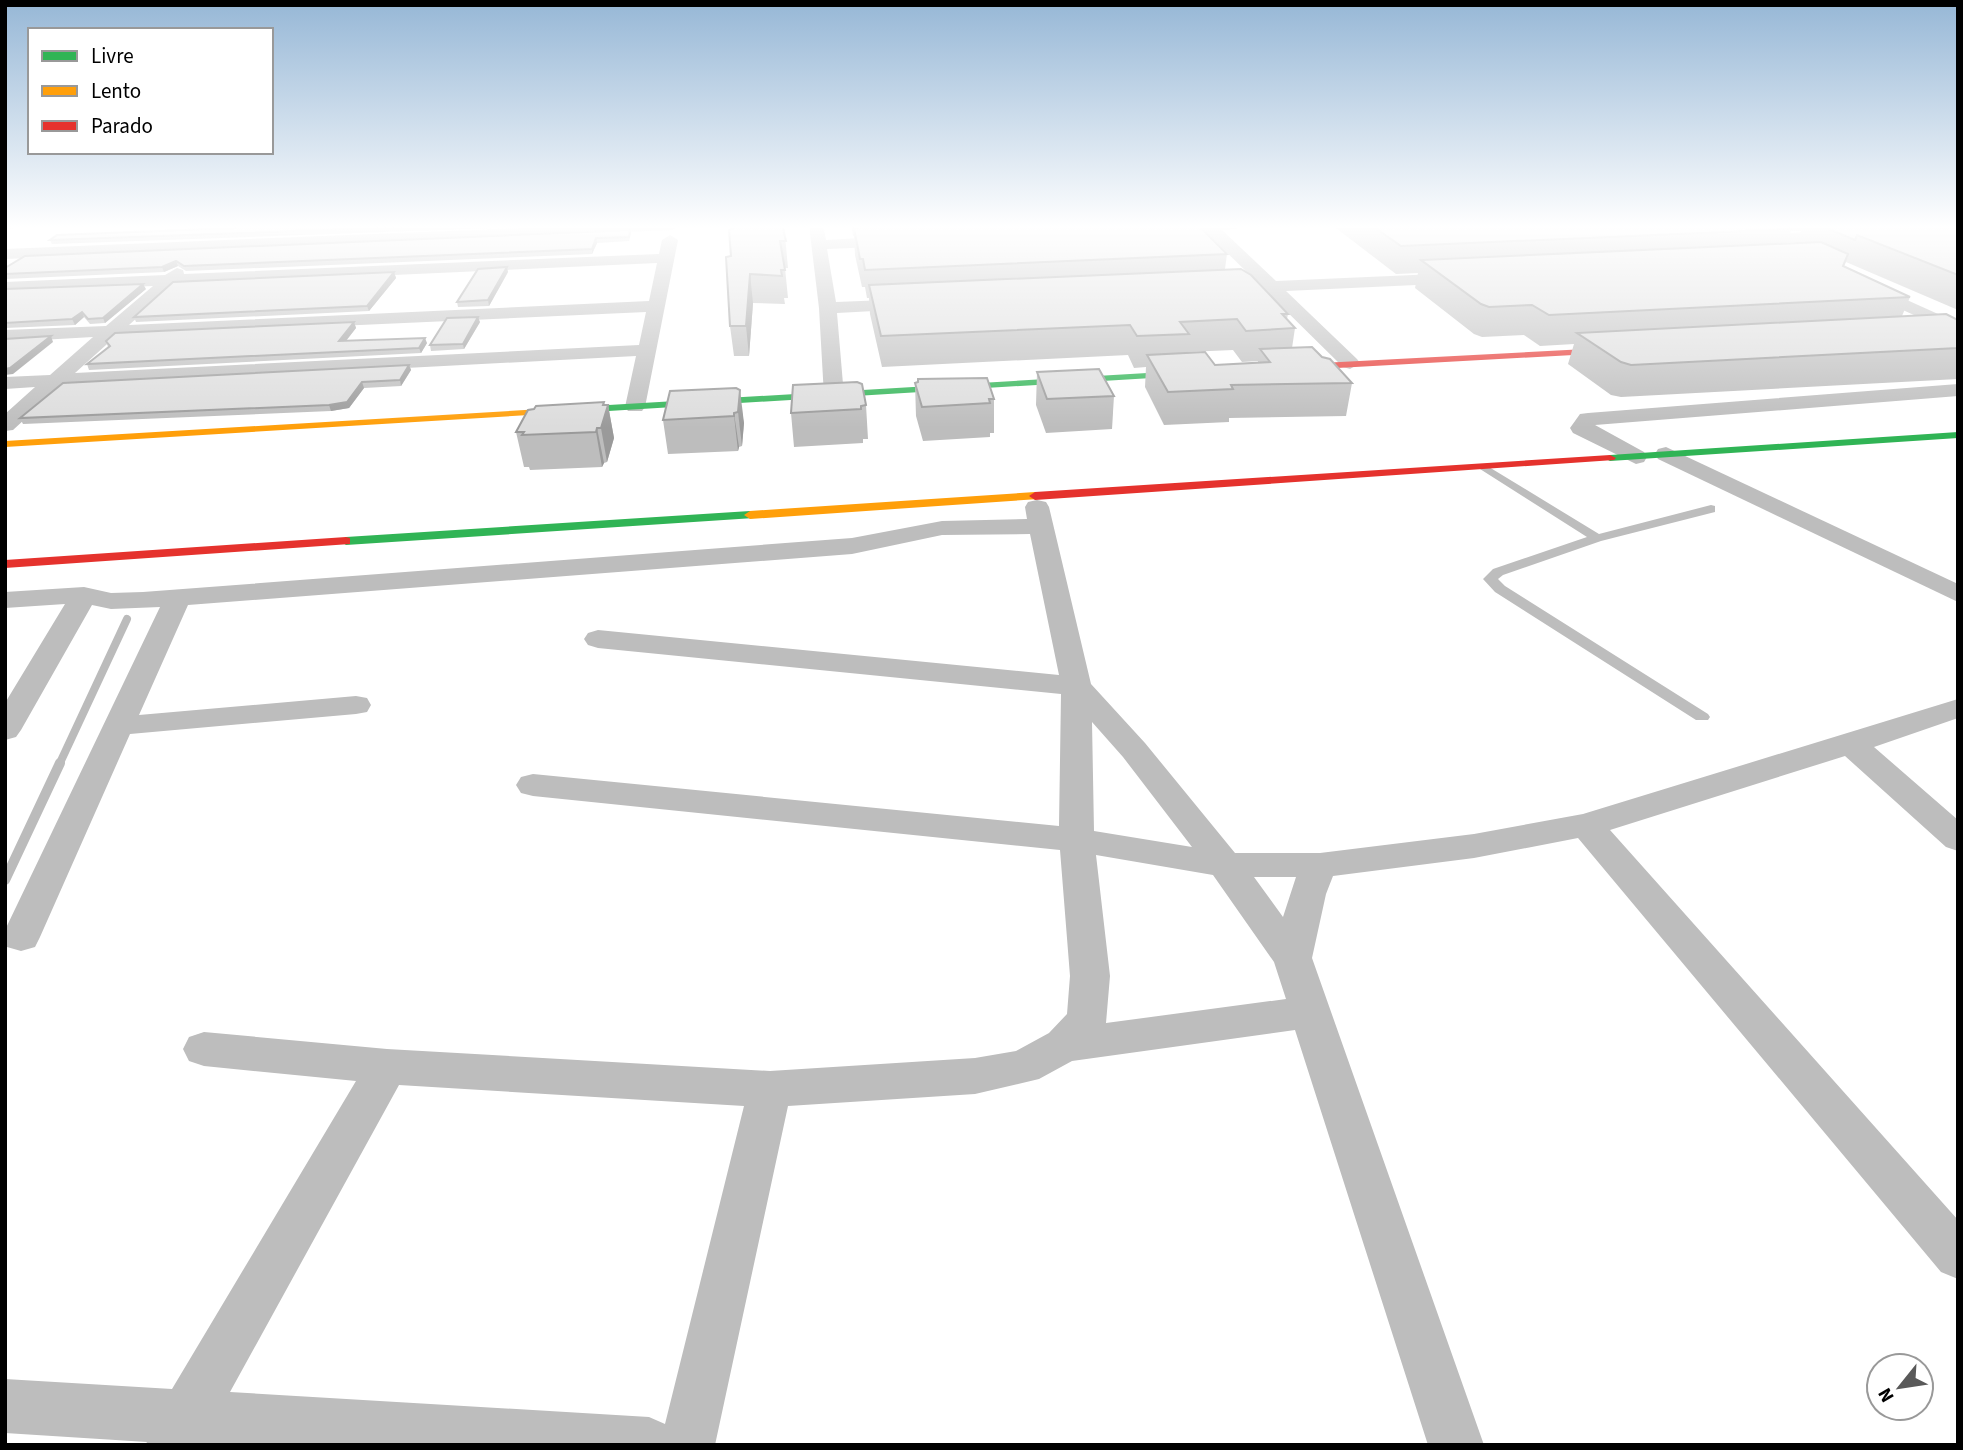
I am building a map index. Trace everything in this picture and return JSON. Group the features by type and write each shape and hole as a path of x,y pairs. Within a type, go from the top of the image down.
{"street":[{"path":"5,296 49,293"},
{"path":"5,425 155,293"},
{"path":"635,407 659,293"},
{"path":"826,293 834,396"},
{"path":"1277,293 1350,363"},
{"path":"1879,293 1958,331"},
{"path":"828,308 925,303"},
{"path":"5,336 656,306"},
{"path":"1930,334 1958,331"},
{"path":"1267,369 1640,349"},
{"path":"5,383 647,350"},
{"path":"5,444 1211,372"},
{"path":"1636,457 1581,428 1588,419 1958,390"},
{"path":"5,564 1038,511 1484,467 1958,435"},
{"path":"1666,454 1958,594"},
{"path":"5,600 84,595 111,601 178,597 852,546 913,532 1038,511"},
{"path":"204,1049 387,1067 770,1089 975,1076 1024,1067 1064,1045 1087,1019 1090,976 1077,840 1076,686 1038,511"},
{"path":"5,730 84,595"},
{"path":"21,937 178,597"},
{"path":"598,639 1076,686 1134,750 1225,865 1292,958 1456,1445"},
{"path":"118,726 356,705"},
{"path":"533,785 1077,840 1225,865 1320,865 1474,846 1586,825 1851,744 1958,708"},
{"path":"1851,744 1958,839"},
{"path":"1586,825 1958,1256"},
{"path":"1292,958 1307,894 1320,865"},
{"path":"1064,1045 1310,1012"},
{"path":"180,1431 387,1067"},
{"path":"687,1445 770,1089"},
{"path":"5,1406 180,1431 649,1445"}],"lane":[{"path":"1484,467 1597,538"},
{"path":"1702,717 1500,589 1490,579 1498,572 1597,538 1711,509"}],"building":[{"path":"5,293 133,293 103,318 88,319 82,312 72,319 5,323"},
{"path":"161,293 378,293 367,306 134,317"},
{"path":"463,293 492,293 488,300 457,302"},
{"path":"728,293 749,293 746,326 730,326"},
{"path":"871,293 1268,293 1288,314 1282,314 1295,328 1246,331 1237,319 1180,322 1189,334 1137,336 1130,325 881,336"},
{"path":"1466,293 1901,293 1910,297 1549,315 1532,305 1489,307"},
{"path":"1946,314 1958,320 1958,348 1631,365 1621,362 1577,333"},
{"path":"478,317 463,344 430,345 447,318"},
{"path":"354,322 339,341 425,338 419,348 87,364 110,346 106,341 115,333"},
{"path":"51,336 10,368 5,369 5,339"},
{"path":"1312,347 1322,357 1330,359 1352,383 1231,385 1233,389 1168,392 1147,355 1205,352 1215,365 1270,362 1260,349"},
{"path":"409,365 400,380 362,382 347,402 329,405 20,418 63,383"},
{"path":"1099,369 1114,396 1047,399 1037,372"},
{"path":"987,378 994,399 989,399 990,403 922,407 915,383 918,379"},
{"path":"862,384 866,405 861,406 861,409 791,413 793,385"},
{"path":"740,390 738,412 734,413 734,416 663,420 670,391"},
{"path":"604,402 603,405 608,405 601,428 597,428 596,432 522,435 524,432 516,432 528,410 536,406"}],"waterway":[{"path":"59,765 127,619"},
{"path":"5,880 60,763"}],"traffic: fast":[{"path":"592,409 1198,373"},
{"path":"1610,458 1958,435"},
{"path":"346,541 750,515"}],"traffic: slow":[{"path":"5,444 592,409"},
{"path":"750,515 1035,496"}],"traffic: jam":[{"path":"1283,368 1624,350"},
{"path":"1035,496 1610,458"},
{"path":"5,564 346,541"}]}
